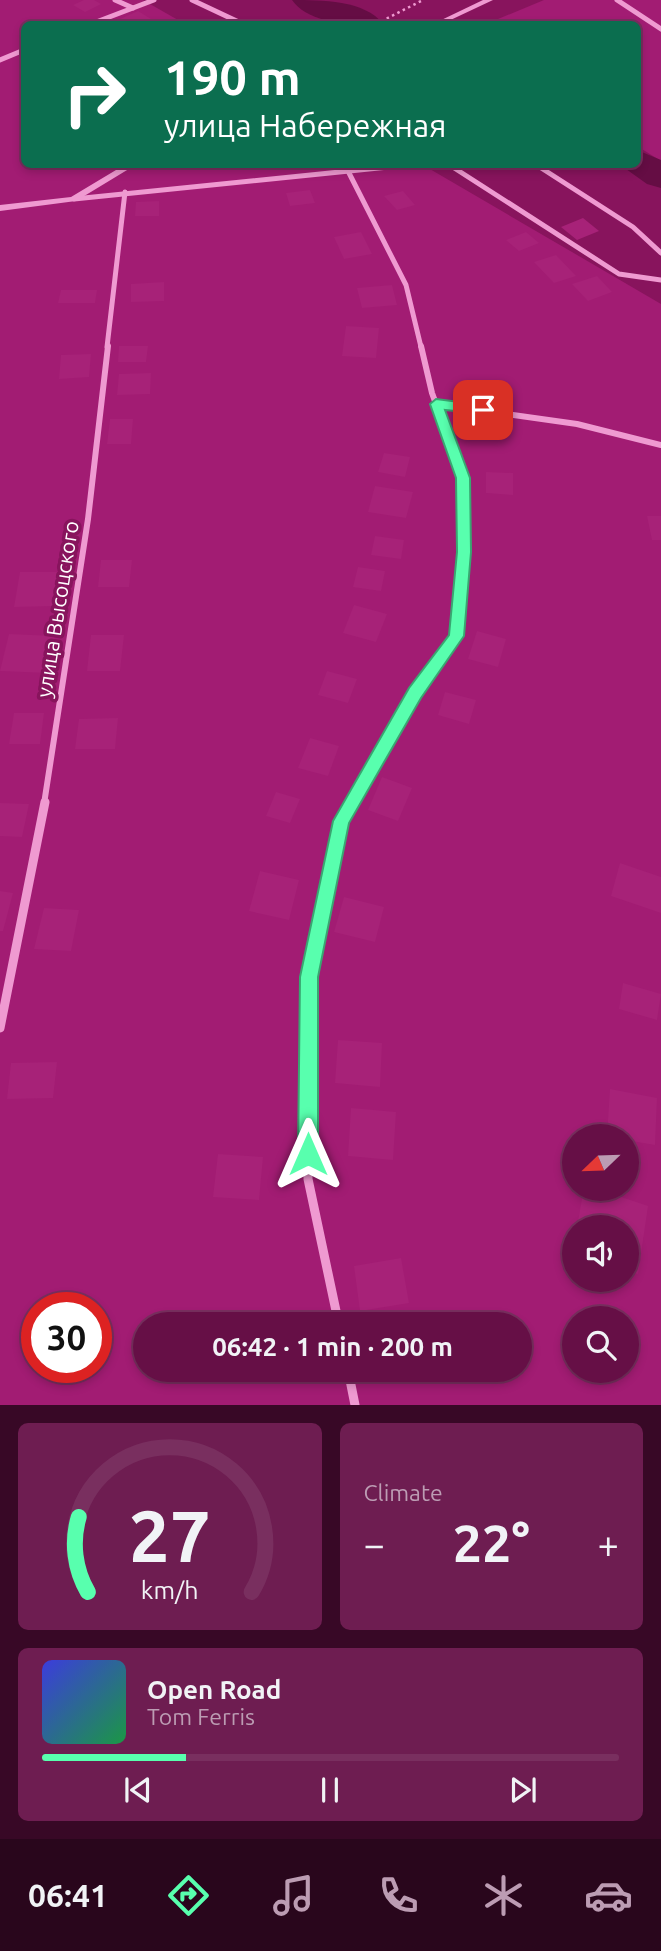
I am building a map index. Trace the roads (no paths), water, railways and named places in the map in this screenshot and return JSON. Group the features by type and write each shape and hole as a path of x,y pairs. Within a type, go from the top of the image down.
{"street":[{"path":"115,0 133,8"},
{"path":"99,21 153,0"},
{"path":"192,0 237,21"},
{"path":"444,21 489,0"},
{"path":"617,0 661,29"},
{"path":"0,60 21,51"},
{"path":"73,199 126,168"},
{"path":"0,208 125,192 383,168"},
{"path":"454,168 619,274 661,280"},
{"path":"541,168 633,227 661,253"},
{"path":"335,1312 308,1179 309,977 341,821 415,693 456,636 464,552 463,478 436,404 406,285 348,172"},
{"name":"улица Высоцского","path":"0,1028 45,801 84,546 125,192"},
{"path":"436,404 566,422 615,431 661,445"},
{"path":"350,1382 355,1405"}],"waterway":[{"path":"309,0 359,21"},
{"path":"641,164 661,176"}]}
